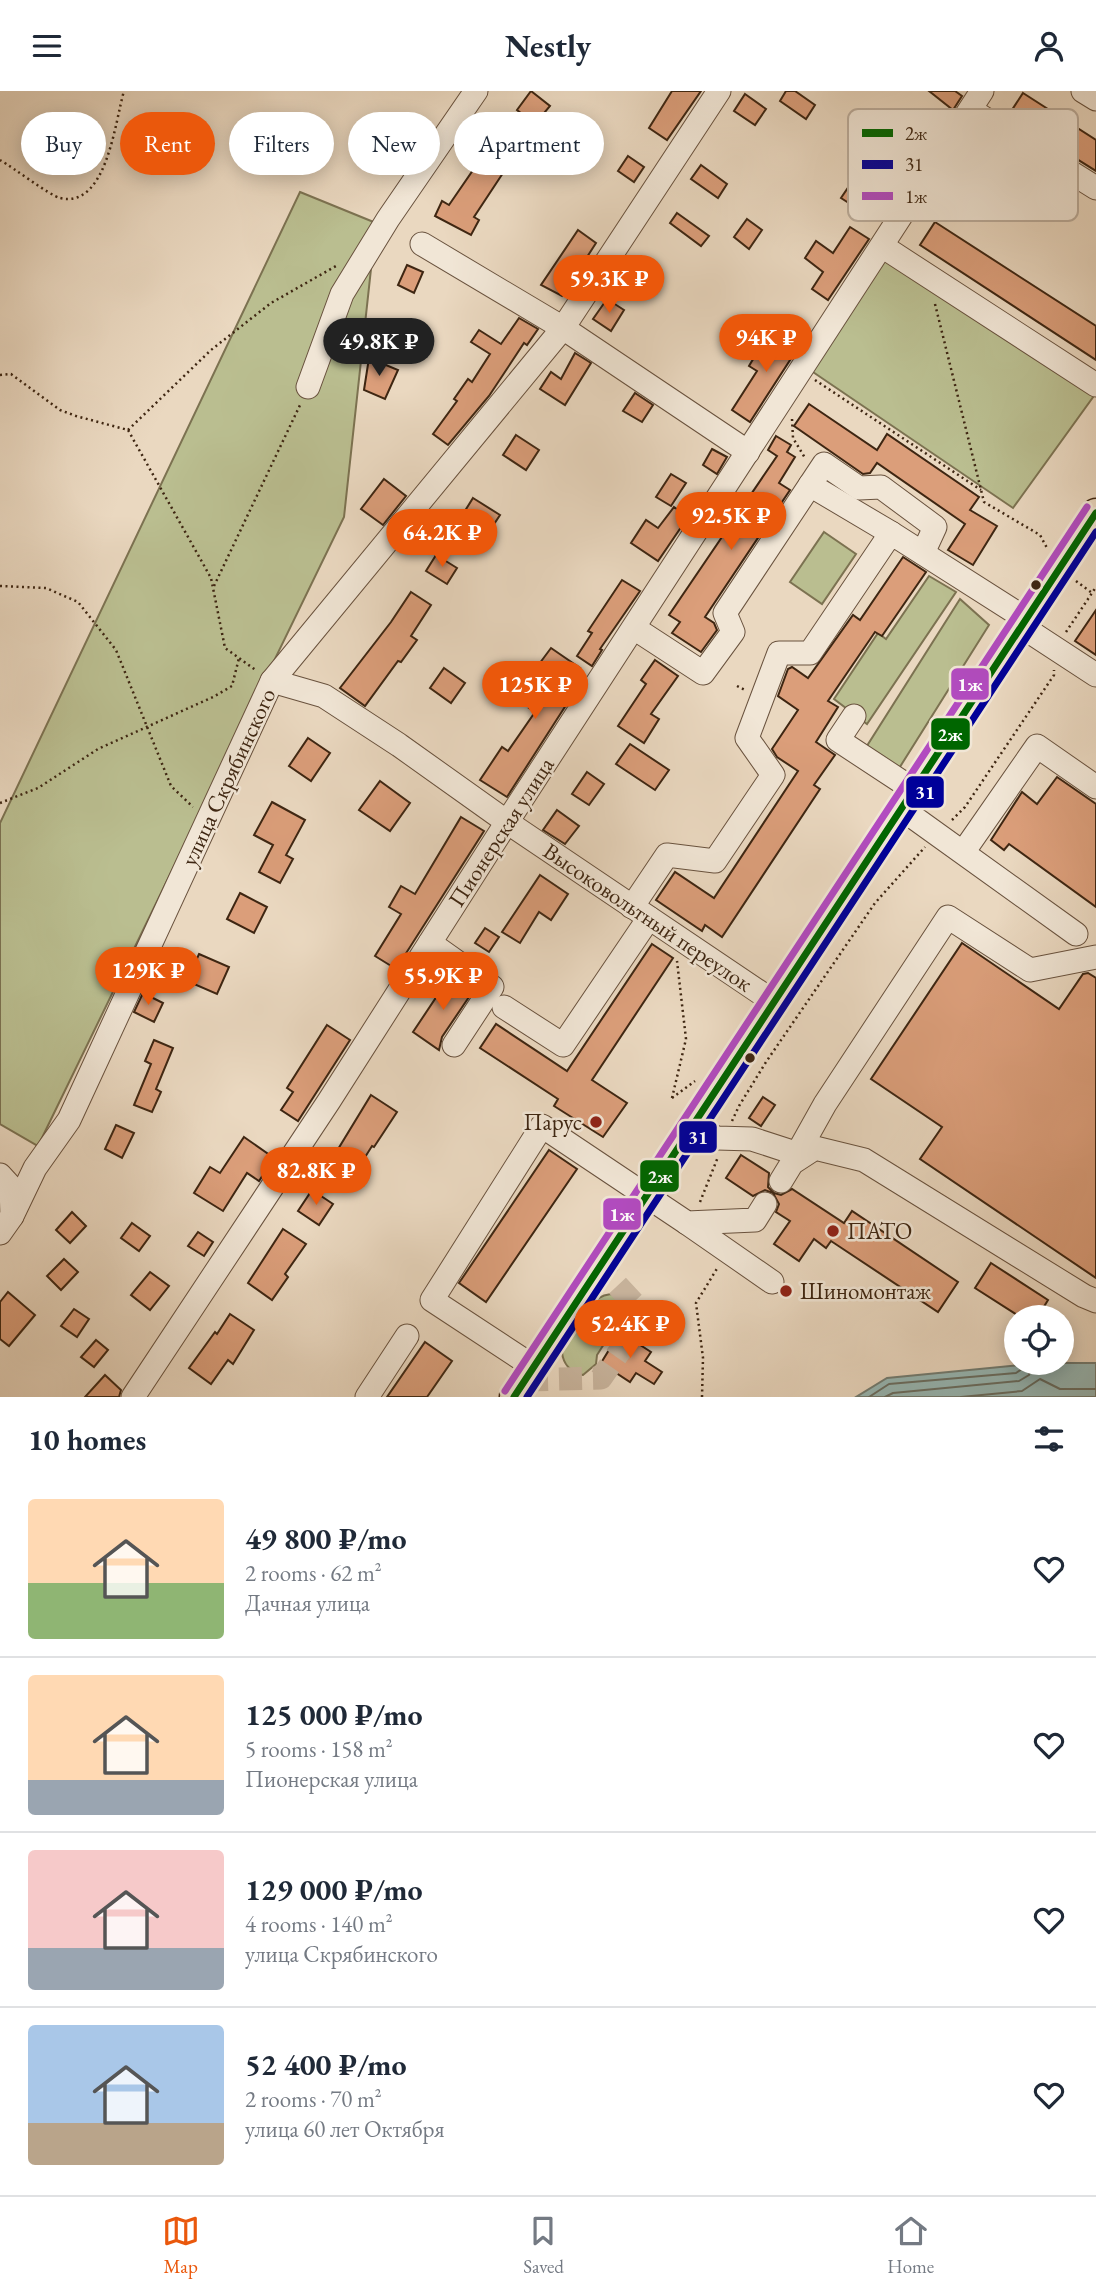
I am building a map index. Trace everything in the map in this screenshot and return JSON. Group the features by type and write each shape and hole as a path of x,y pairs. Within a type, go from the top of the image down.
{"main road":[{"path":"514,1397 1096,513"}],"street":[{"path":"308,387 342,294 388,219 476,91"},
{"name":"улица Скрябинского","path":"6,1224 35,1168 69,1120 272,681 563,328 719,91"},
{"path":"1083,91 1096,99"},
{"path":"1078,175 1096,188"},
{"name":"Пионерская улица","path":"133,1397 329,1101 898,221"},
{"path":"422,244 563,328 748,452"},
{"path":"882,246 1096,385"},
{"path":"634,628 703,673 733,632 725,613 824,464 859,488 881,487 935,527 923,553"},
{"path":"810,485 923,553 1023,623 1054,649 1096,675"},
{"path":"504,1007 563,1045 640,912 667,855 715,861 773,775 747,738 779,653 810,653 891,533"},
{"name":"Высоковольтный переулок","path":"272,681 324,696 774,1002"},
{"path":"854,716 838,740 908,799 938,833 1076,934"},
{"path":"964,851 1037,746 1096,787"},
{"path":"790,1166 825,1104 948,918 1030,970 1096,957"},
{"path":"430,943 492,986 454,1045"},
{"path":"534,1367 432,1300 541,1126 772,1282"},
{"path":"692,1127 717,1138 752,1139 790,1166"},
{"path":"790,1166 815,1148 864,1160 1096,1301"},
{"path":"0,1175 11,1187 6,1224"},
{"path":"687,1223 755,1220 765,1205"},
{"path":"367,1397 407,1336"}],"path":[{"path":"0,160 59,198 75,198 92,188 104,171 124,91"},
{"path":"128,429 211,350 271,303 342,263"},
{"path":"928,276 984,502 1040,535 1059,569"},
{"path":"0,375 11,374 60,410 128,429 211,578 225,648 272,681"},
{"path":"806,459 793,438 796,379 981,490"},
{"path":"213,588 308,387"},
{"path":"0,586 46,588 78,602 116,650 171,786 207,821"},
{"path":"687,1223 705,1194 739,1106 766,1062 875,903 965,807 1054,675 1054,649 1096,587"},
{"path":"0,803 38,787 98,749 214,697 232,686 239,658"},
{"path":"668,931 677,962 686,1039 672,1098 701,1077"},
{"path":"702,1397 703,1358 696,1303 728,1252"}],"green space":[{"path":"300,192 376,223 344,517 38,1146 0,1124 0,823"},
{"path":"882,246 1096,393 1013,508 810,370"},
{"path":"824,532 856,554 822,604 790,582"},
{"path":"929,576 956,592 867,724 834,699 878,633 886,639"},
{"path":"960,599 989,625 898,770 865,749"},
{"path":"611,1294 623,1300 625,1311 597,1355 596,1364 583,1375 575,1372 566,1364 562,1352 587,1308 602,1296"}],"water":[{"path":"1074,1363 1096,1363 1096,1397 856,1397 887,1378 1004,1367 1004,1375 1074,1375"}],"building":[{"path":"531,91 550,106 545,112 517,110"},
{"path":"672,91 701,91 667,140 649,128"},
{"path":"786,91 795,91 815,105 806,119 780,101"},
{"path":"929,91 955,91 962,96 952,109"},
{"path":"1023,93 1048,109 1013,109"},
{"path":"745,94 766,109 755,125 734,111"},
{"path":"1078,128 1096,140 1096,171 1078,160"},
{"path":"628,156 644,167 634,182 618,171"},
{"path":"701,165 727,184 718,198 691,179"},
{"path":"470,175 502,175 474,217 479,220 471,235 435,216 442,201 449,205"},
{"path":"848,188 848,202 841,198"},
{"path":"677,213 709,236 701,246 670,223"},
{"path":"747,219 762,230 749,249 734,237"},
{"path":"935,222 1096,326 1096,360 920,245"},
{"path":"850,227 869,239 828,300 812,289 823,272 805,258 816,241 833,253"},
{"path":"578,230 596,243 562,296 541,285"},
{"path":"407,265 423,272 414,293 398,285"},
{"path":"627,265 640,274 634,284 621,276"},
{"path":"607,299 624,310 611,331 593,319"},
{"path":"519,318 538,329 527,345 524,343 489,396 448,445 433,434 457,401 454,399 468,379 472,382 490,354 471,342 479,330 501,344"},
{"path":"786,330 803,340 750,422 732,410 757,371 749,366 764,341 775,348"},
{"path":"575,353 591,363 565,405 540,389 551,372 561,379"},
{"path":"369,358 398,370 385,399 364,390"},
{"path":"635,393 653,405 642,422 623,411"},
{"path":"809,404 877,450 887,434 979,497 970,510 997,526 973,565 948,550 965,524 877,463 870,473 863,474 794,426"},
{"path":"516,435 539,450 526,470 503,455"},
{"path":"776,436 791,445 787,452 795,457 779,483 790,490 705,617 714,623 717,630 701,652 672,633 680,622 669,615 777,456 768,450"},
{"path":"712,449 727,457 717,474 703,465"},
{"path":"671,474 686,483 671,506 656,497"},
{"path":"384,479 406,496 383,525 361,509"},
{"path":"473,498 500,515 479,547 453,530"},
{"path":"674,507 688,517 658,561 631,543 646,520 658,528"},
{"path":"436,555 457,568 447,584 426,571"},
{"path":"903,557 926,572 882,636 875,632 828,701 838,707 816,742 835,755 814,785 820,789 722,937 705,925 702,931 656,900 675,872 714,898 798,771 777,757 772,749 798,710 778,696 788,669 792,667 808,678 853,615 860,620"},
{"path":"622,580 640,591 600,649 602,650 592,666 577,656 592,633 588,631"},
{"path":"411,592 431,605 411,636 417,640 365,706 340,688"},
{"path":"1096,610 1096,655 1075,641"},
{"path":"551,648 580,668 570,683 577,688 507,797 480,780 502,747 508,751 535,712 529,708 542,689 528,679"},
{"path":"655,660 678,676 651,714 659,719 644,743 618,726 646,684 641,680"},
{"path":"444,668 465,683 451,703 430,688"},
{"path":"308,738 330,753 311,781 289,766"},
{"path":"630,744 669,770 655,790 616,764"},
{"path":"587,772 604,784 589,805 572,794"},
{"path":"1057,777 1096,804 1096,907 1009,844 1004,850 991,840 1022,792 1037,804"},
{"path":"380,781 410,803 390,831 359,810"},
{"path":"272,802 305,820 286,855 293,859 280,883 259,872 273,845 254,835"},
{"path":"557,810 579,826 565,844 543,830"},
{"path":"461,817 484,831 396,969 375,956 401,914 389,907 401,886 415,894"},
{"path":"540,875 568,894 551,920 539,912 520,943 502,932"},
{"path":"240,893 267,907 254,933 227,919"},
{"path":"485,928 499,937 489,952 475,943"},
{"path":"962,943 1059,1009 1083,974 1088,973 1096,978 1096,1278 920,1159 942,1127 871,1079"},
{"path":"652,944 673,958 592,1080 627,1103 603,1137 554,1106 558,1099 480,1048 496,1024 567,1071"},
{"path":"199,954 229,967 217,994 187,981"},
{"path":"451,975 473,991 442,1037 439,1050 413,1032"},
{"path":"143,993 163,1003 154,1022 134,1012"},
{"path":"327,1025 350,1040 298,1121 281,1110 293,1092 287,1088"},
{"path":"154,1040 173,1048 156,1089 161,1092 152,1112 134,1105 151,1064 145,1061"},
{"path":"371,1095 397,1112 352,1178 329,1164"},
{"path":"763,1097 775,1105 761,1126 749,1118"},
{"path":"116,1125 134,1133 122,1158 105,1149"},
{"path":"244,1137 274,1158 259,1181 247,1173 223,1211 194,1193 210,1167 220,1173"},
{"path":"549,1150 577,1169 486,1302 459,1283"},
{"name":"ПАТО","path":"741,1155 769,1173 768,1187 774,1193 781,1195 792,1189 844,1223 852,1211 958,1282 938,1312 831,1241 826,1248 814,1239 799,1261 774,1244 790,1221 776,1212 779,1204 773,1193 765,1190 753,1196 726,1178"},
{"path":"312,1190 333,1204 319,1225 298,1211"},
{"path":"72,1212 86,1226 70,1243 56,1230"},
{"path":"132,1223 150,1236 139,1251 121,1238"},
{"path":"283,1229 306,1244 285,1274 288,1277 272,1300 248,1283"},
{"path":"198,1232 213,1242 204,1256 188,1246"},
{"path":"64,1259 78,1272 61,1290 47,1276"},
{"path":"991,1263 1048,1300 1045,1305 1004,1307 975,1288"},
{"path":"150,1272 169,1286 150,1310 131,1295"},
{"path":"8,1292 35,1315 9,1346 0,1339 0,1302"},
{"path":"74,1309 89,1319 77,1337 61,1326"},
{"path":"230,1314 254,1330 233,1364 228,1360 211,1384 189,1368"},
{"path":"620,1332 651,1352 645,1361 662,1372 654,1384 636,1373 630,1382 601,1363"},
{"path":"96,1340 108,1350 94,1367 81,1357"},
{"path":"425,1342 452,1361 427,1397 387,1397"},
{"path":"105,1375 121,1390 119,1397 85,1397"}],"tunnel":[{"path":"525,1380 601,1378 645,1315 599,1266"}],"transit line":[{"name":"1ж","path":"505,1391 1087,507"},
{"name":"2ж","path":"514,1397 1096,513"},
{"name":"31","path":"527,1397 1096,532"}],"place":[{"name":"Парус","path":"596,1122"},
{"name":"ПАТО","path":"833,1231"},
{"name":"Шиномонтаж","path":"786,1291"}]}
